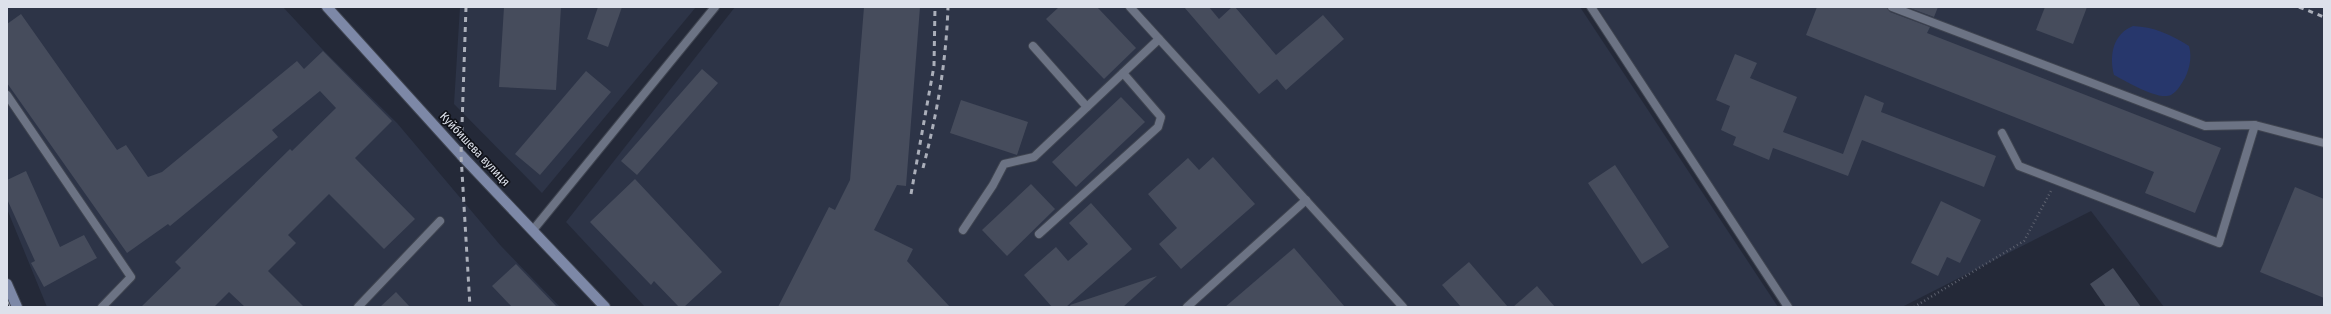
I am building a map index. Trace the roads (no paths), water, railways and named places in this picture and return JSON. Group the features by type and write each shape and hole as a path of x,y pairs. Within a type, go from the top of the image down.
{"main road":[{"name":"Куйбишева вулиця","path":"327,7 461,155 606,307"},
{"path":"7,284 17,307"}],"lane":[{"path":"533,230 715,7"},
{"path":"1130,7 1306,200 1400,306"},
{"path":"1591,7 1788,307"},
{"path":"1892,7 2204,126 2255,125 2324,143"},
{"path":"963,230 993,185 1004,164 1034,157 1160,39"},
{"path":"1033,46 1087,107"},
{"path":"1039,234 1158,127 1161,117 1123,73"},
{"path":"7,96 131,277 102,307"},
{"path":"2002,133 2019,166 2219,243 2255,125"},
{"path":"1187,307 1306,200"},
{"path":"358,307 440,222"}],"tram line":[{"path":"7,299 10,307"}],"railway":[{"path":"466,7 461,155 470,307"},
{"path":"911,194 934,66 935,7"},
{"path":"923,168 933,128 940,89 948,7"},
{"path":"2299,7 2324,17"}]}
